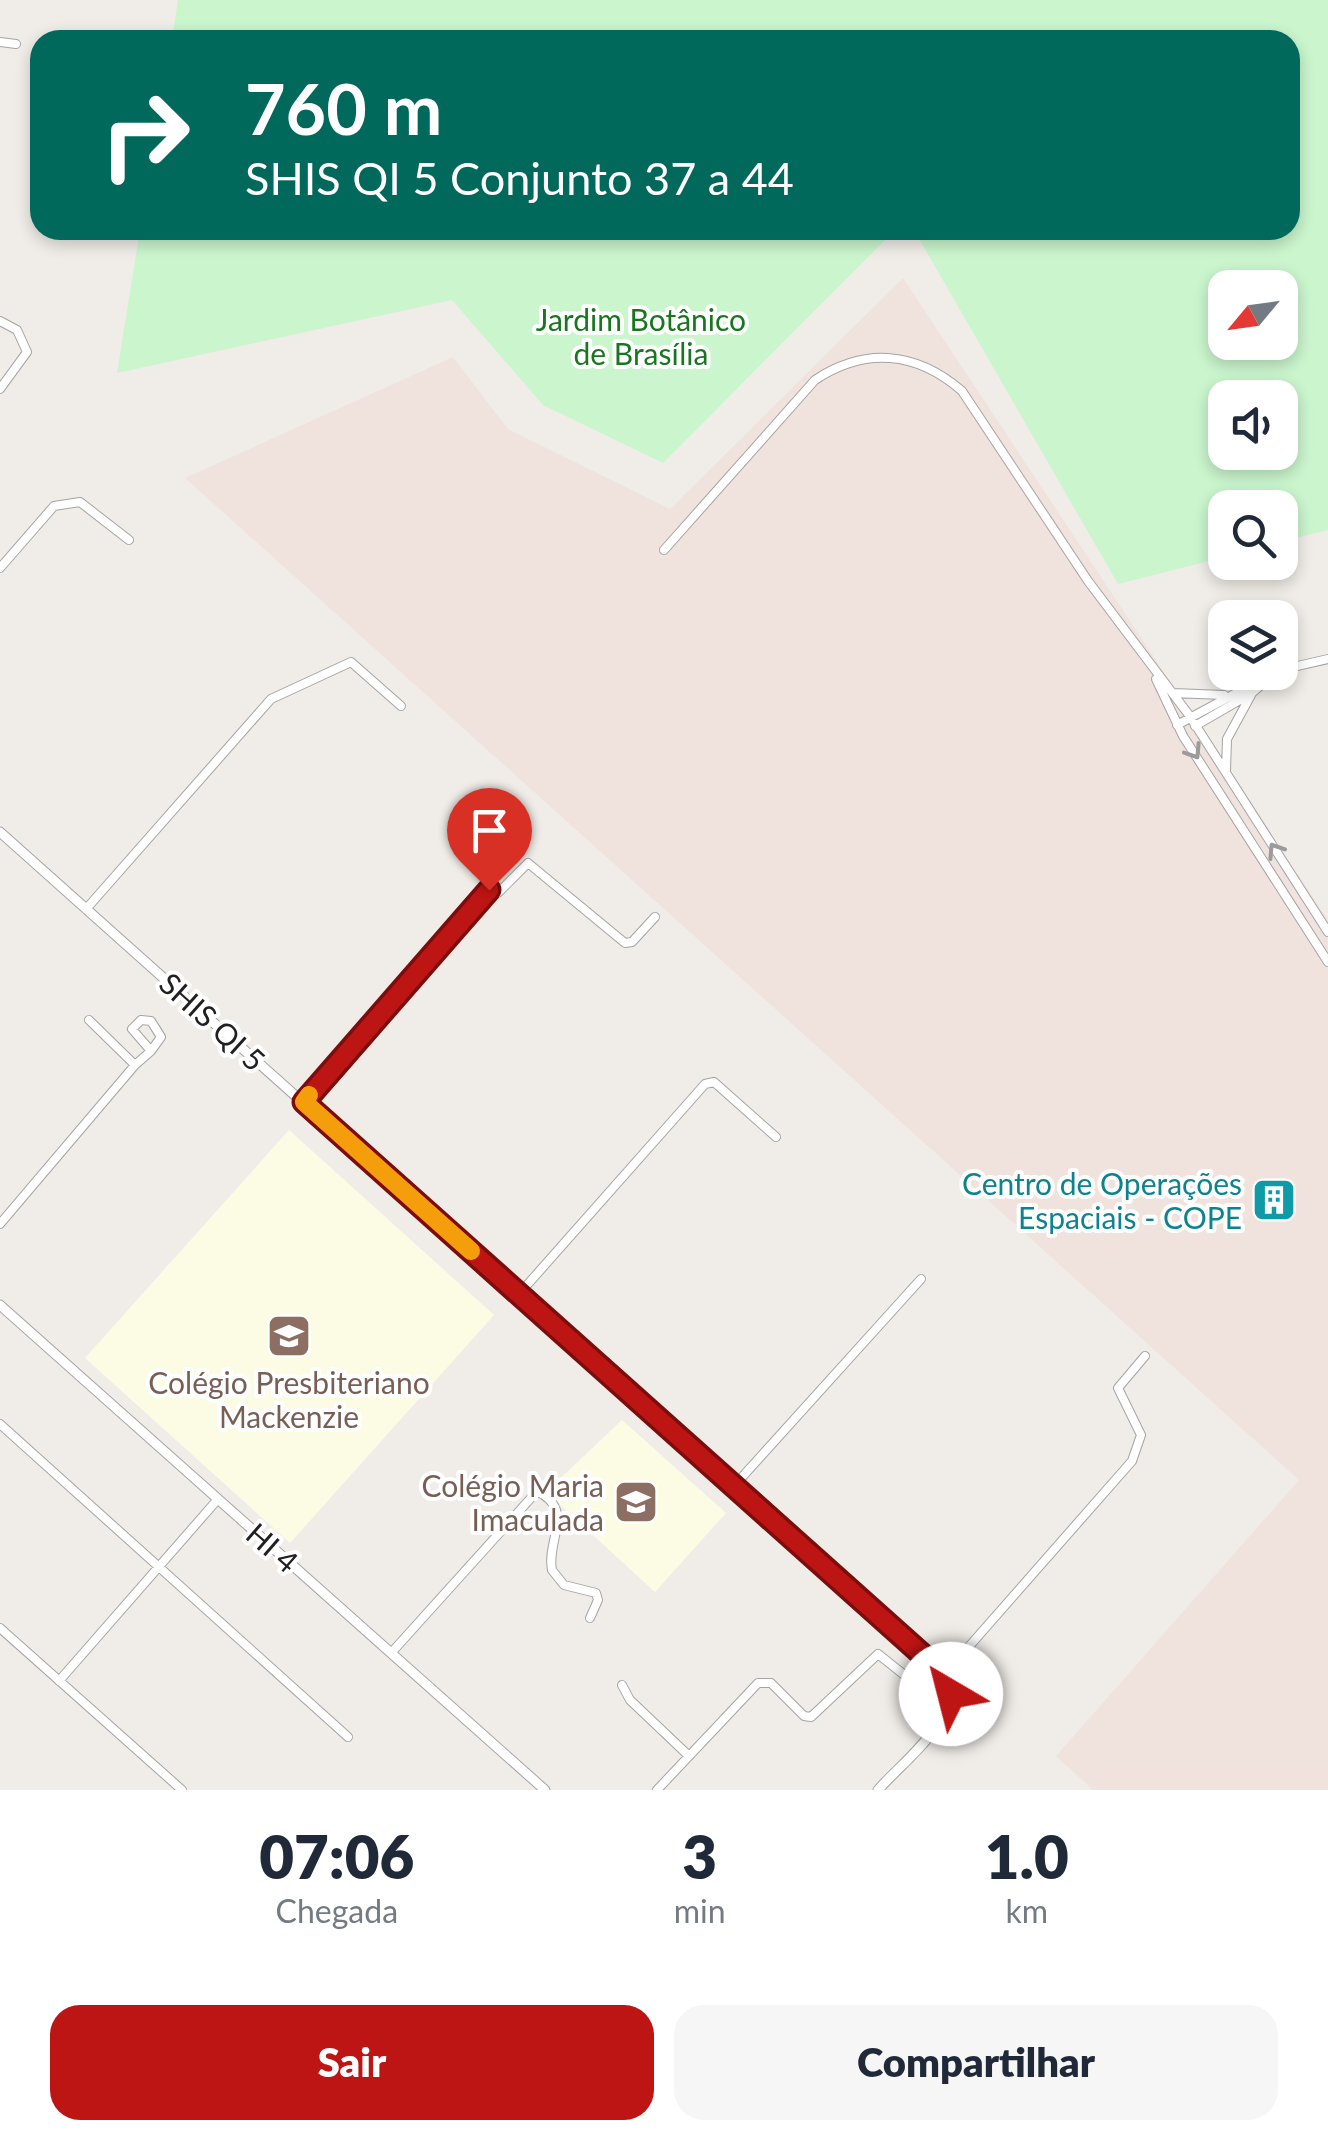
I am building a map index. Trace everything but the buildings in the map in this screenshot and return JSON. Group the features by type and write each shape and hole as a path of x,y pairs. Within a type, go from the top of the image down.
{"street":[{"path":"0,42 16,44"},
{"path":"0,322 18,330 27,352 18,370 0,389"},
{"path":"664,550 815,380 837,365 889,356 941,373 962,391 1150,666 1189,716 1328,932"},
{"path":"0,568 54,506 80,502 128,540"},
{"path":"1298,666 1328,659"},
{"path":"87,908 270,699 352,662 401,706"},
{"path":"1150,666 1176,724 1328,962"},
{"path":"1176,724 1238,690"},
{"path":"1195,726 1256,690"},
{"path":"1172,693 1228,695"},
{"path":"1226,774 1227,739 1252,694"},
{"name":"SHIS QI 5","path":"0,832 944,1674"},
{"path":"304,1102 489,890 498,894 528,863 625,943 632,942 654,917"},
{"path":"89,1020 135,1065"},
{"path":"0,1224 151,1051"},
{"path":"520,1293 704,1084 714,1082 776,1137"},
{"path":"734,1486 921,1279"},
{"name":"HI 4","path":"0,1305 544,1790"},
{"path":"878,1790 946,1714 951,1694 944,1674 1132,1462 1141,1435 1118,1388 1145,1356"},
{"path":"0,1424 348,1737"},
{"path":"392,1652 538,1490 552,1501 560,1519 552,1570 564,1585 596,1593 598,1600 590,1618"},
{"path":"59,1681 218,1499"},
{"path":"0,1628 182,1790"},
{"path":"658,1790 747,1691 765,1681 804,1716 811,1717 878,1654 917,1686"},
{"path":"622,1685 630,1700 688,1756"}],"shaded area":[{"path":"903,278 1328,920 1328,1790 1093,1790 1056,1756 1299,1480 185,478 453,357 508,429 670,509"},
{"name":"Colégio Presbiteriano Mackenzie","path":"289,1130 494,1315 290,1543 85,1358"},
{"name":"Colégio Maria Imaculada","path":"622,1420 726,1513 655,1592 546,1492"}],"green space":[{"path":"178,0 1328,0 1328,530 1298,538 1298,490 1208,490 1208,561 1118,584 920,240 1300,240 1300,30 174,30"},
{"name":"Jardim Botânico de Brasília","path":"138,240 885,240 663,463 543,405 452,300 117,373"}],"slow traffic":[{"path":"309,1095 304,1102 471,1251"}],"place":[{"name":"Centro de Operações Espaciais - COPE","path":"1274,1200"},
{"name":"Colégio Presbiteriano Mackenzie","path":"289,1336"},
{"name":"Colégio Maria Imaculada","path":"636,1502"}],"route":[{"path":"489,890 304,1102 944,1674 951,1694"}]}
